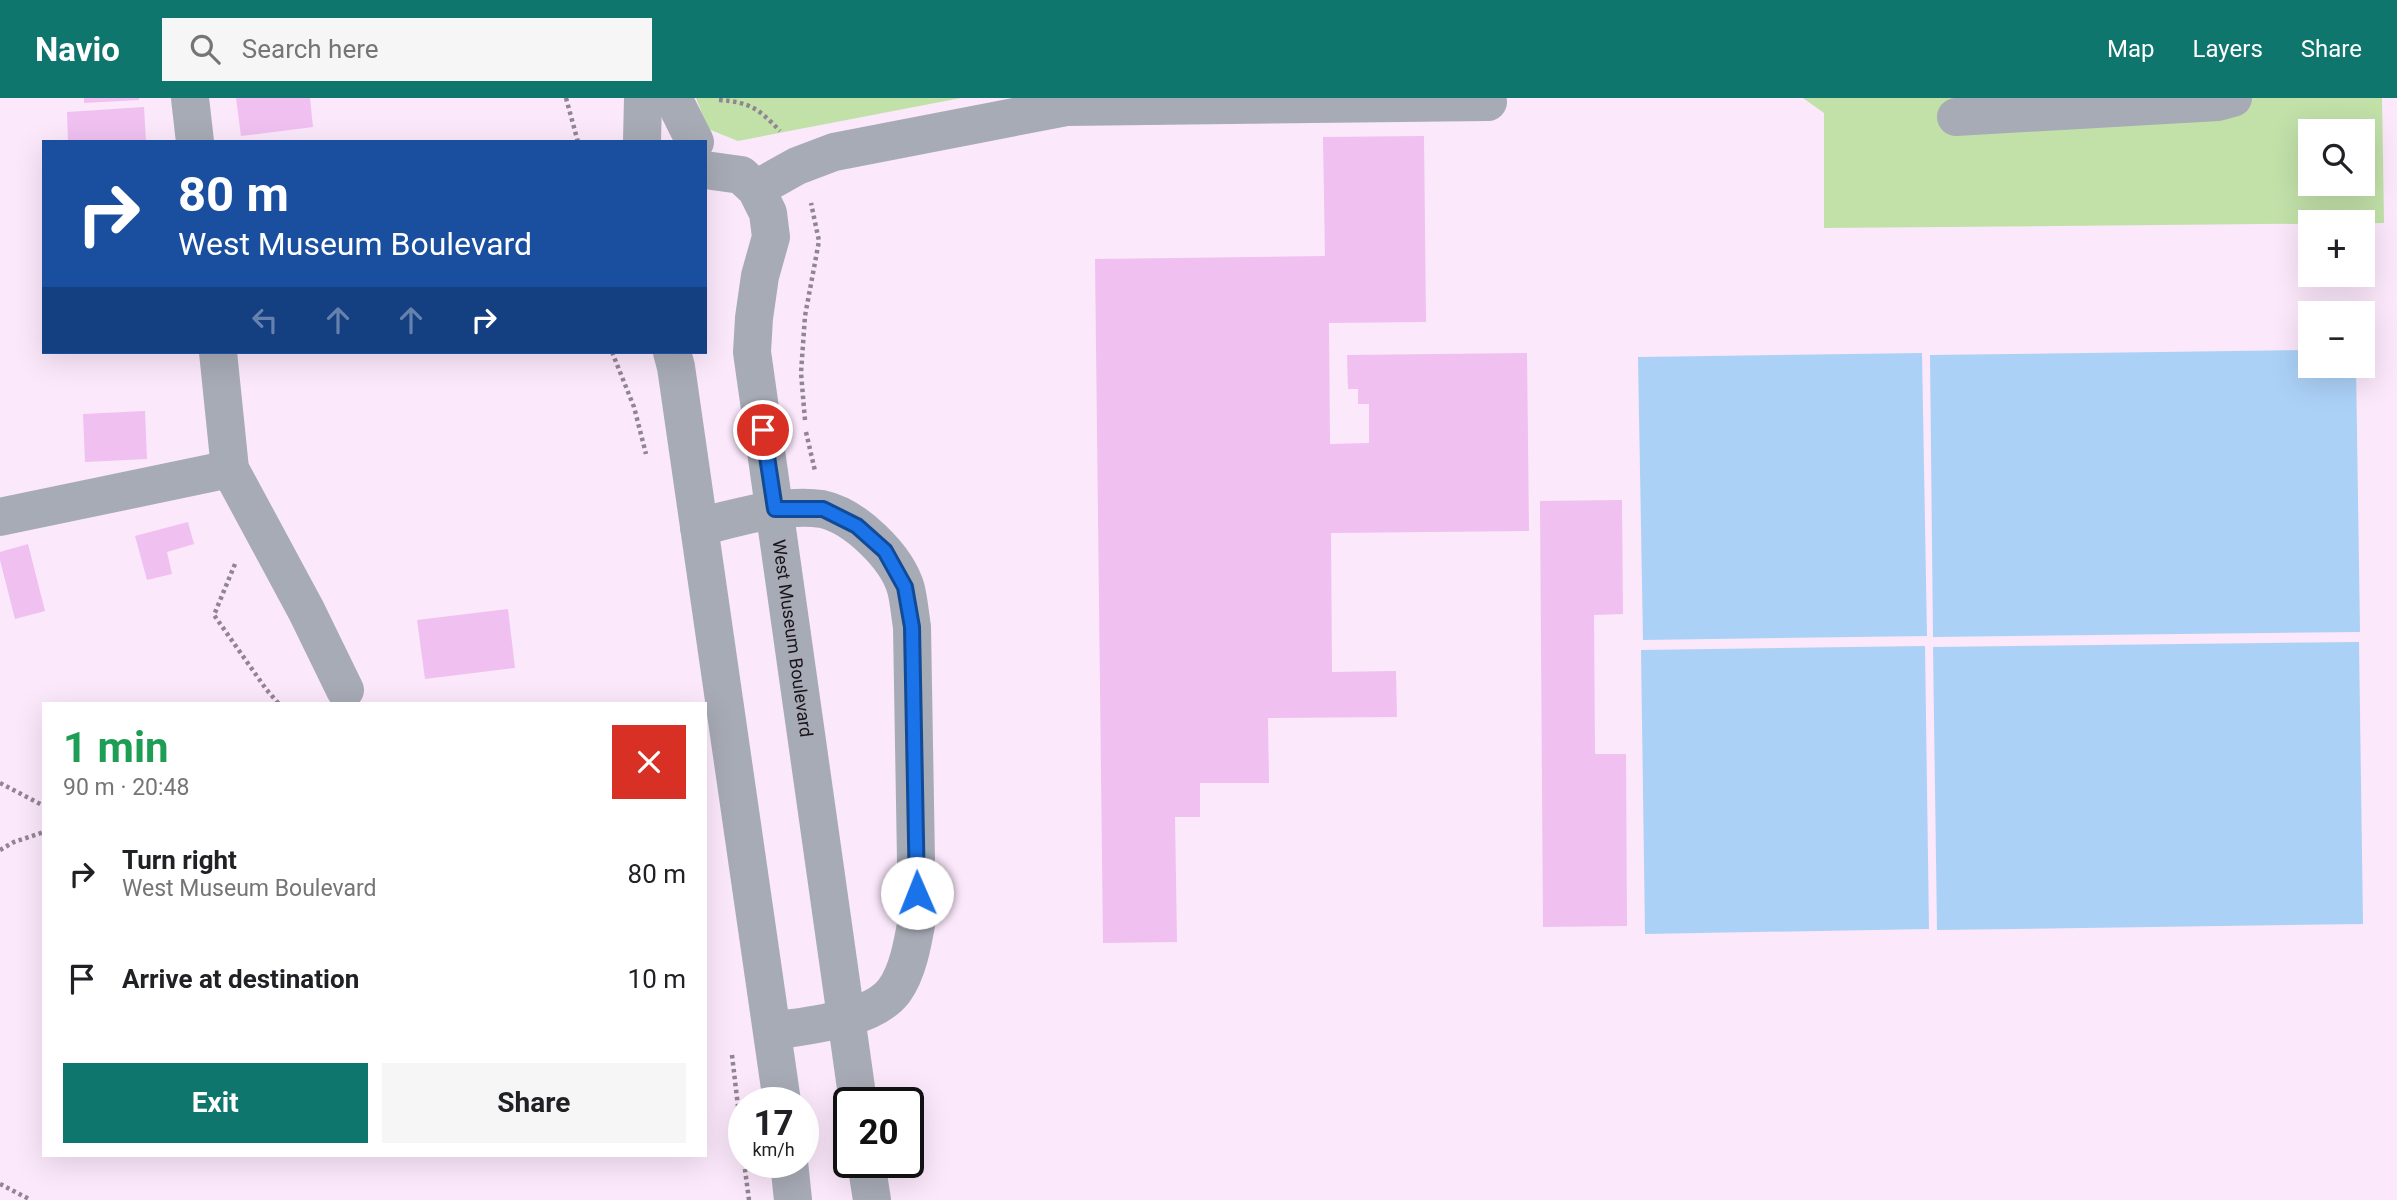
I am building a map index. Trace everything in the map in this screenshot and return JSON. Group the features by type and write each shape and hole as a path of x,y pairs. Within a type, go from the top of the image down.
{"street":[{"path":"190,98 195,140"},
{"path":"642,140 643,98"},
{"path":"673,98 693,140"},
{"path":"1956,117 2218,102 2233,98"},
{"path":"707,162 741,175 756,189 797,166 834,152 1066,107 1488,102"},
{"name":"West Museum Boulevard","path":"756,189 768,213 771,237 760,276 752,352 856,1087"},
{"path":"218,354 230,469 306,610 345,690"},
{"path":"672,354 677,367 780,1087"},
{"path":"0,517 230,469"},
{"path":"699,527 775,509 823,509 857,526 885,551 905,587 912,627 917,919 912,950 894,990 877,1006 847,1018 773,1031"},
{"path":"791,1178 793,1200"},
{"path":"869,1178 872,1200"}],"path":[{"path":"566,98 577,140"},
{"path":"613,354 634,407 648,461"},
{"path":"0,783 42,805"},
{"path":"0,850 42,833"},
{"path":"746,1178 748,1200"},
{"path":"0,1184 31,1200"}],"green space":[{"path":"696,98 961,98 738,141 708,129"},
{"path":"1803,98 2382,98 2384,223 2375,223 2375,210 2298,210 2298,224 1824,228 1824,113"}],"water":[{"path":"2298,350 2298,378 2356,378 2360,632 1933,637 1930,355"},
{"path":"1922,353 1927,636 1643,640 1638,357"},
{"path":"2359,642 2363,924 1937,930 1933,647"},
{"path":"1925,646 1929,929 1645,934 1641,650"}],"building":[{"path":"84,98 139,98 139,100 84,103"},
{"path":"236,98 310,98 313,127 241,136"},
{"path":"144,107 146,140 68,140 67,112"},
{"path":"1424,136 1426,322 1329,323 1330,444 1369,443 1369,404 1358,404 1358,389 1348,389 1347,355 1527,353 1529,531 1331,533 1332,672 1396,671 1397,717 1268,718 1269,783 1200,783 1200,817 1175,817 1177,942 1103,943 1095,259 1325,256 1323,137"},
{"path":"145,411 147,459 85,462 83,414"},
{"path":"1622,500 1623,614 1594,615 1595,754 1626,754 1627,926 1543,927 1540,501"},
{"path":"188,522 194,544 167,552 172,574 147,580 135,536"},
{"path":"28,544 45,611 15,619 0,552"},
{"path":"508,609 515,668 425,679 417,620"}],"route":[{"path":"763,430 775,509 823,509 857,526 885,551 905,587 912,627 917,893"}]}
